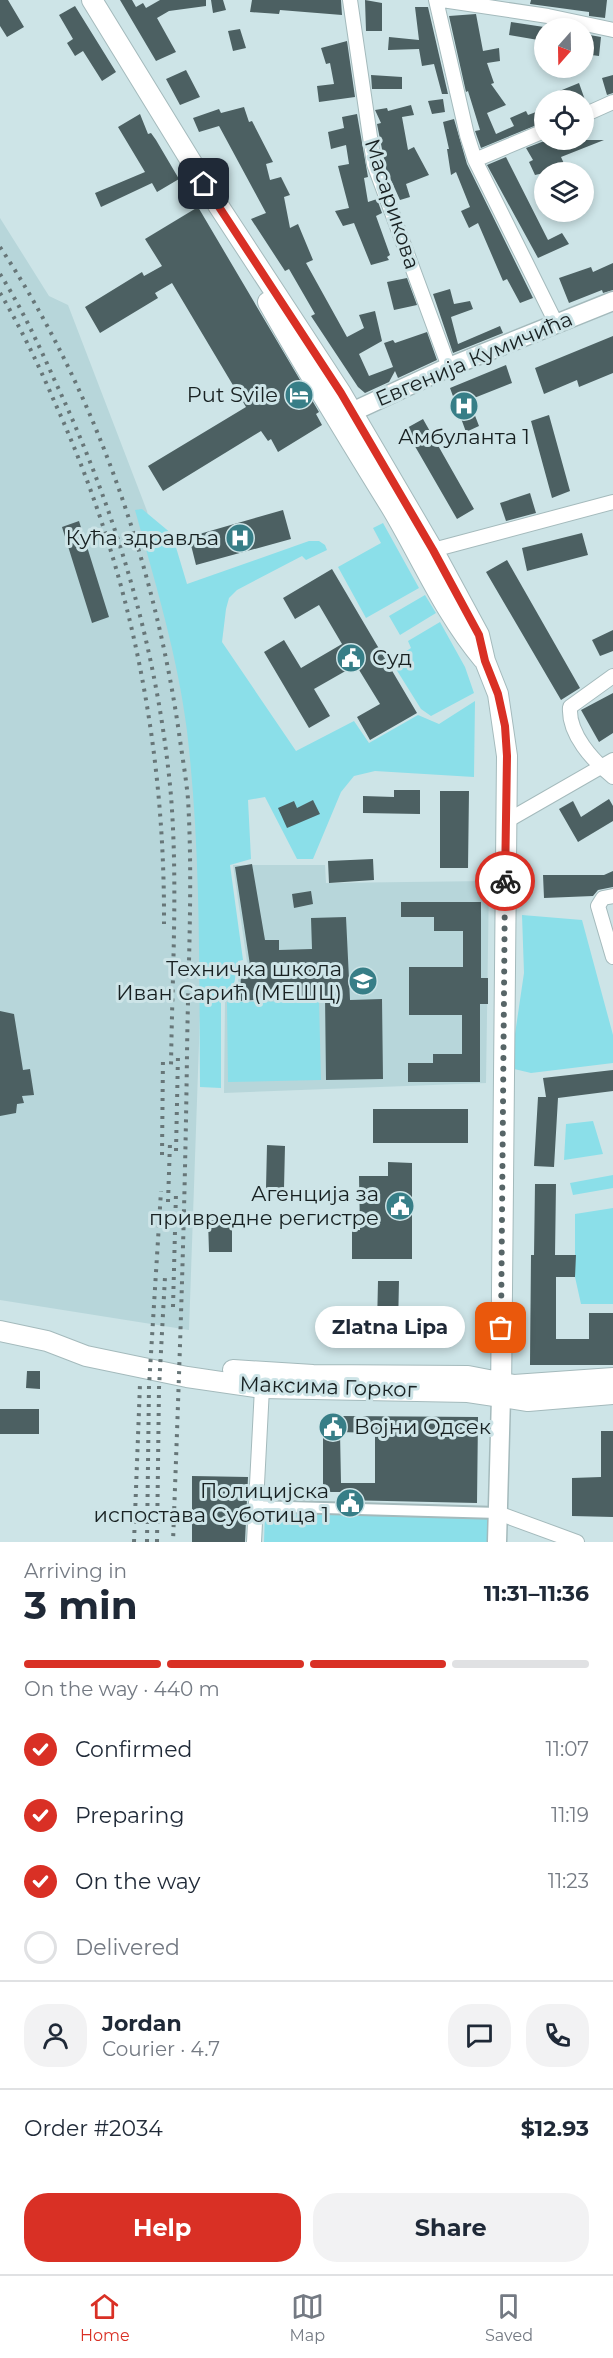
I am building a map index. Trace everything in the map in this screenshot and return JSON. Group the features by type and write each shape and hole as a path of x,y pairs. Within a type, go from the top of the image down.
{"main road":[{"path":"92,0 216,202 247,246 466,639 485,661"},
{"path":"343,416 433,550 479,635 485,661 498,694 505,726 507,756 501,1390"},
{"name":"Максима Горког","path":"0,1331 47,1341 86,1356 186,1377 262,1388 468,1392 613,1378"},
{"name":"Максима Горког","path":"47,1341 89,1343 198,1366 262,1374 468,1376 501,1390 542,1400 613,1394"}],"street":[{"name":"Масарикова","path":"350,0 374,164 449,367"},
{"path":"436,0 466,135 556,324"},
{"path":"441,0 548,16 613,30"},
{"path":"594,111 613,102"},
{"path":"476,160 534,135"},
{"name":"Евгенија Кумичића","path":"343,416 449,367 613,301"},
{"path":"433,550 613,502"},
{"path":"613,676 570,707 569,719 600,767 613,777"},
{"path":"506,822 613,760"},
{"path":"613,896 603,898 598,906 613,957"},
{"path":"254,1542 254,1506 262,1388"},
{"path":"497,1542 501,1390"},
{"path":"254,1506 498,1513 577,1542"}],"shaded area":[{"path":"0,218 49,296 68,305 147,511 168,615 183,668 205,871 189,1330 0,1300"},
{"path":"142,509 172,534 187,584 309,541 319,541 325,545 327,550 306,560 302,556 237,590 229,598 226,609 222,642 296,751 354,721 369,743 418,715 439,724 475,701 474,777 375,771 354,776 341,792 313,859 297,859 265,797 248,800 251,859 230,865 243,960 238,961 232,997 221,998 221,1088 200,1087 198,909 192,775 178,675 135,510"},
{"path":"383,523 419,588 366,618 338,567 381,543 373,528"},
{"path":"425,595 436,613 400,635 389,616"},
{"path":"440,622 465,667 474,693 431,716 421,709 391,661 411,648 408,641"},
{"name":"Техничка школа Иван Сарић (МЕШЦ)","path":"233,865 325,865 326,883 489,881 486,1083 224,1093 225,1000 236,999 240,964 247,962"},
{"path":"522,915 582,920 613,1035 613,1063 531,1073 510,1068 524,973"},
{"path":"319,1001 321,1080 228,1082 227,1002"},
{"path":"593,1121 603,1154 564,1160 566,1124"},
{"path":"613,1175 613,1188 573,1195 570,1183"},
{"path":"613,1208 613,1304 581,1304 575,1277 575,1214"},
{"path":"265,1513 490,1518 489,1542 264,1542"}],"building":[{"path":"0,0 8,0 24,27 7,37 0,26"},
{"path":"120,0 132,0 136,7 143,3 146,8 160,0 206,0 206,6 169,11 157,18 176,52 156,61"},
{"path":"211,0 223,0 226,10 213,13"},
{"path":"252,0 341,0 342,15 280,10 279,14 250,12"},
{"path":"365,0 382,3 382,31 366,31"},
{"path":"531,0 607,0 605,18 589,16 589,12 530,4"},
{"path":"75,6 116,72 102,81 83,51 75,56 67,43 73,39 59,15"},
{"path":"415,7 428,7 448,94 442,94 434,64 422,66 419,49 388,50 389,37 419,40"},
{"path":"476,14 483,51 499,48 500,61 487,63 494,83 491,84 506,105 487,113 496,134 514,126 510,118 526,111 528,115 534,113 534,126 481,148 475,131 480,130 468,91 466,92 449,16"},
{"path":"511,22 534,25 534,39 509,35"},
{"path":"240,29 246,48 233,51 228,31"},
{"path":"594,36 601,37 599,56 594,55"},
{"path":"347,41 355,97 319,102 317,86 334,84 330,63 326,64 321,48"},
{"path":"186,70 200,97 180,105 166,79"},
{"path":"371,75 402,77 402,89 372,89"},
{"path":"613,75 613,93 607,95 602,78"},
{"path":"579,83 581,90 562,90"},
{"path":"443,99 445,112 432,114 428,101"},
{"path":"411,105 414,115 402,117 408,150 414,147 429,175 406,184 410,197 400,200 386,169 377,124 381,123 375,110 387,108 388,111"},
{"path":"244,107 249,122 252,121 273,162 266,164 270,180 281,177 290,195 284,197 290,228 298,224 313,260 306,263 347,337 364,328 359,315 375,311 382,341 359,354 369,376 393,367 384,343 393,340 395,343 427,332 437,360 398,378 395,371 389,382 365,393 358,387 311,316 315,314 289,269 285,271 251,219 266,213 219,126 199,132 193,118 219,109 221,113"},
{"path":"140,114 148,134 151,133 156,140 179,179 157,192 152,183 101,207 95,193 145,172 118,127"},
{"path":"357,114 368,177 364,178 368,202 377,199 382,213 376,216 390,255 387,257 389,260 371,265 354,223 343,226 335,211 349,208 338,166 349,164 346,145 331,149 328,132 344,128 342,117"},
{"path":"454,119 467,164 533,298 520,303 507,279 503,281 478,223 469,228 461,211 470,207 456,172 451,175 447,149 449,149 443,122"},
{"path":"534,145 534,150 579,150 561,157 563,162 534,162 534,173 529,162 533,160 526,148"},
{"path":"506,157 534,212 534,222 539,222 548,240 562,233 569,244 538,258 487,165"},
{"path":"198,207 319,412 316,414 322,425 278,452 271,439 268,441 261,431 163,491 148,466 246,407 172,283 155,293 158,298 100,333 85,307 142,272 144,276 162,266 145,239"},
{"path":"613,263 613,290 603,293 602,290 569,303 559,278 591,267 593,272"},
{"path":"407,278 417,305 394,310 387,282"},
{"path":"450,289 454,304 470,301 473,309 451,317 458,344 500,326 503,333 453,353 433,294"},
{"path":"613,336 613,373 579,387 577,380 544,394 535,368"},
{"path":"506,365 512,383 469,400 479,426 466,432 450,388"},
{"path":"549,415 570,491 552,498 531,421"},
{"path":"423,419 474,509 457,519 405,429"},
{"path":"530,493 536,513 506,521 500,503"},
{"name":"Кућа здравља","path":"283,510 291,539 196,565 189,537"},
{"path":"79,521 109,617 92,623 62,527"},
{"path":"582,533 588,555 527,571 522,548"},
{"path":"507,560 580,688 561,700 486,572"},
{"name":"Суд","path":"332,569 417,713 370,740 357,717 380,704 356,665 314,689 330,716 309,728 264,652 284,640 301,668 342,644 319,605 295,619 283,598"},
{"path":"613,630 613,651 600,656 592,640"},
{"path":"613,693 613,733 599,742 581,710"},
{"path":"394,790 420,790 420,814 363,813 363,796 394,797"},
{"path":"440,791 469,791 468,868 440,868"},
{"path":"609,799 613,806 613,821 578,842 559,809 573,801 581,817"},
{"path":"313,800 320,814 287,828 278,808 294,801 297,808"},
{"path":"373,859 374,880 329,883 328,861"},
{"path":"252,864 265,940 279,940 279,950 312,949 311,918 346,917 350,1000 382,999 383,1079 326,1080 325,995 239,1001 242,966 250,965 235,867"},
{"path":"613,871 613,887 598,890 593,896 544,898 543,875 604,875"},
{"path":"311,891 313,904 294,908 292,894"},
{"path":"401,902 481,902 481,978 488,978 488,1004 480,1004 480,1082 408,1082 408,1063 433,1063 433,1054 462,1054 462,1015 409,1015 409,967 463,967 463,931 434,931 434,917 401,917"},
{"path":"0,1011 14,1014 23,1070 30,1069 34,1095 22,1096 24,1103 17,1104 16,1113 0,1116"},
{"path":"613,1070 613,1091 558,1098 554,1167 534,1166 538,1097 546,1097 543,1078"},
{"path":"373,1109 468,1109 468,1143 373,1143"},
{"path":"267,1145 285,1146 284,1188 266,1188"},
{"path":"388,1162 412,1163 412,1259 352,1259 352,1230 360,1230 359,1176 388,1176"},
{"path":"535,1184 556,1184 555,1255 576,1255 575,1277 556,1277 556,1339 589,1339 589,1313 613,1313 613,1365 530,1365 531,1255 534,1255"},
{"path":"208,1220 232,1220 232,1252 209,1252"},
{"path":"378,1281 399,1281 398,1327 377,1326"},
{"path":"27,1371 40,1371 40,1389 26,1388"},
{"path":"0,1409 39,1409 39,1434 0,1434"},
{"path":"340,1416 478,1417 477,1503 342,1500 341,1492 323,1492 323,1422 340,1422","holes":["340,1432 375,1433 375,1483 341,1483"]},
{"path":"601,1431 613,1431 613,1517 572,1516 572,1478 601,1477"},
{"path":"192,1476 248,1477 245,1542 192,1542"}],"railway":[{"path":"0,247 34,302 64,359 92,419 116,480 137,543 154,606 168,670 186,782 190,926 173,1542"},
{"path":"0,274 42,352 97,479 115,530 145,634 165,742 171,796 174,898 171,1068"},
{"path":"0,293 36,361 81,465 104,529 123,593 150,723 163,856 164,924"},
{"path":"176,1151 178,1055"},
{"path":"162,1155 163,1056"},
{"path":"168,1202 170,1143"},
{"path":"147,1542 149,1386 161,1191"},
{"path":"173,1307 176,1193"},
{"path":"157,1542 159,1388 165,1277"},
{"path":"134,1542 140,1384"}],"way so far":[{"path":"501,1328 505,881"}],"place":[{"name":"Put Svile","path":"299,395"},
{"name":"Амбуланта 1","path":"464,406"},
{"name":"Кућа здравља","path":"240,538"},
{"name":"Суд","path":"351,658"},
{"name":"Техничка школа Иван Сарић (МЕШЦ)","path":"363,981"},
{"name":"Агенција за привредне регистре","path":"400,1206"},
{"name":"Zlatna Lipa","path":"501,1328"},
{"name":"Војни Одсек","path":"333,1427"},
{"name":"Полицијска испостава Суботица 1","path":"350,1503"}],"route":[{"path":"204,184 247,246 341,393 433,550 479,635 485,661 498,694 505,726 507,756 505,881"}]}
